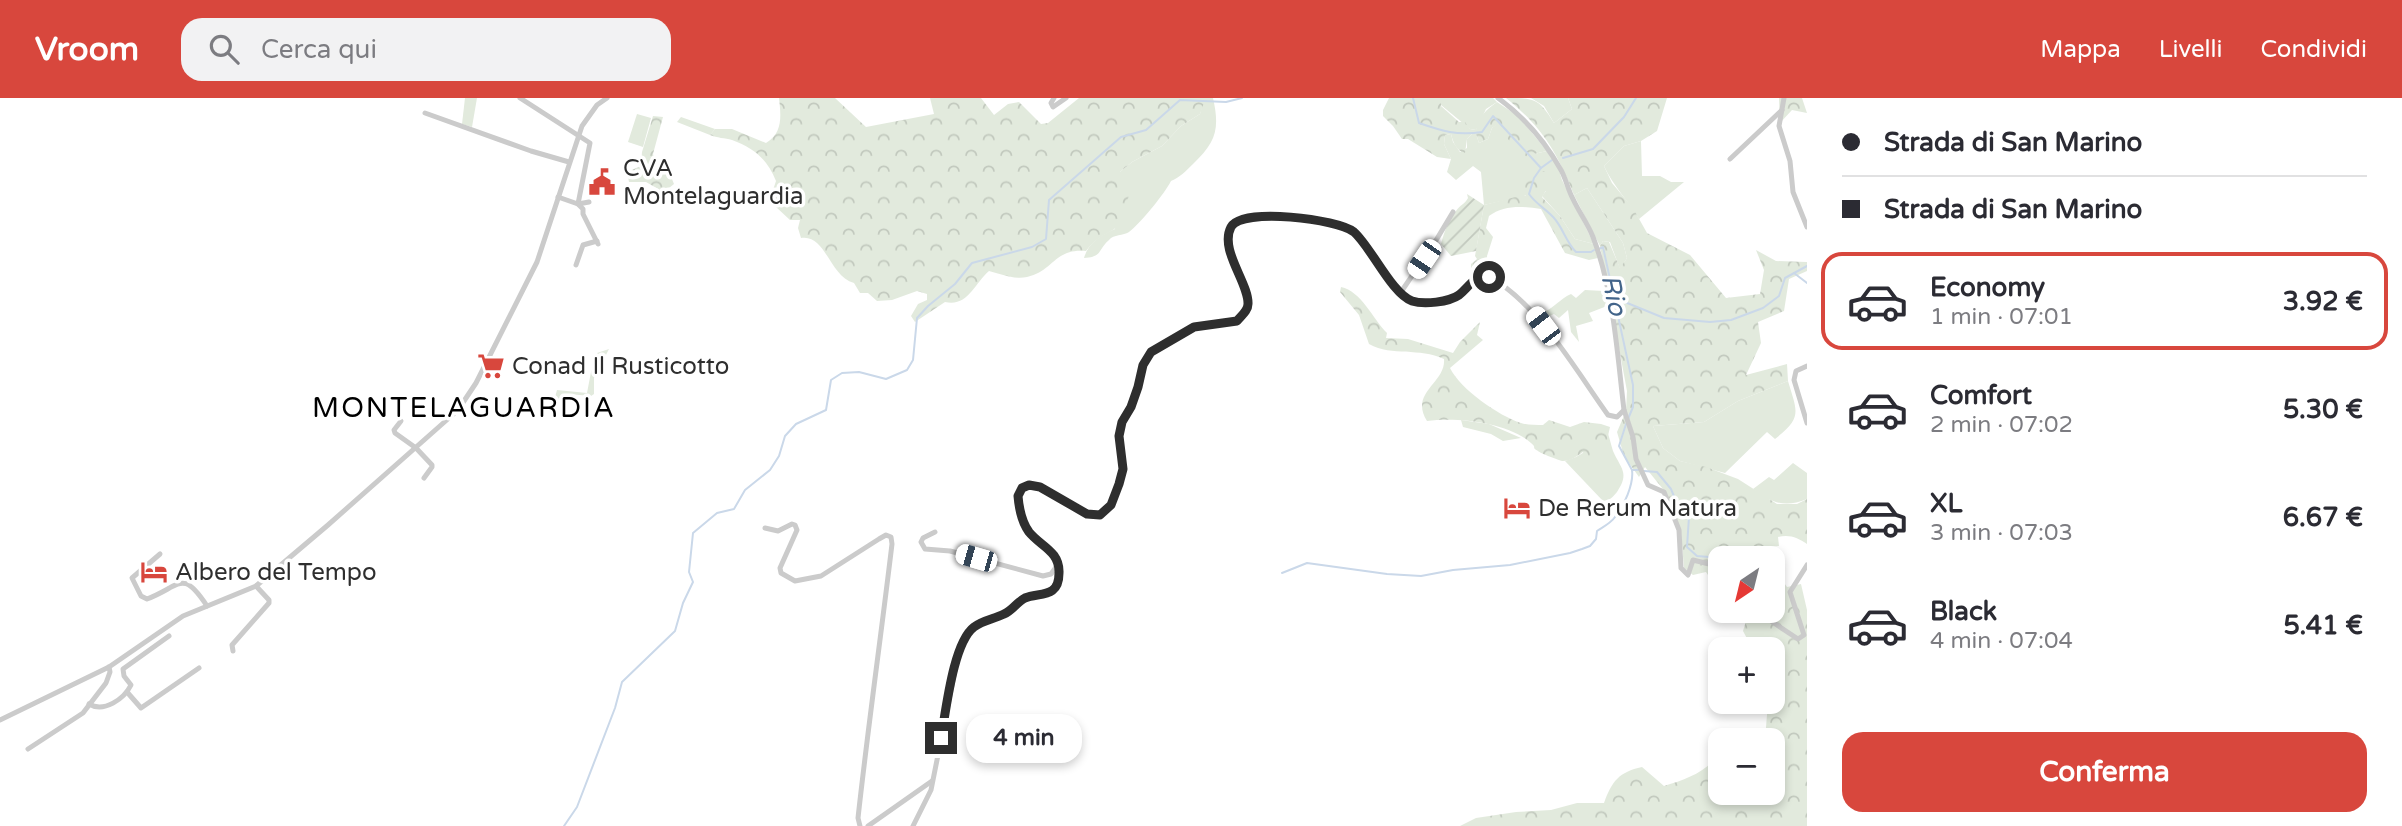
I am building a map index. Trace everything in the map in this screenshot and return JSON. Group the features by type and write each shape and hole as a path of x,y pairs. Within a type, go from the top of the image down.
{"street":[{"path":"520,98 590,143 578,204"},
{"path":"0,720 109,667 183,616 256,586 458,410 471,391 537,262 578,136 588,116 607,98"},
{"path":"1054,98 1051,103 1053,107 1066,98"},
{"path":"1498,98 1517,112 1535,131 1560,169 1595,243 1613,320 1625,413 1636,458 1648,485 1664,492 1679,530 1681,568 1688,575 1692,560 1708,564"},
{"path":"1784,98 1779,126 1790,161 1793,192 1807,227"},
{"path":"1730,159 1782,110"},
{"path":"425,113 569,162"},
{"path":"558,197 578,204 583,209 597,242 583,245 576,265"},
{"path":"578,204 589,202"},
{"path":"1401,292 1453,212"},
{"path":"913,826 931,790 960,645 973,628 983,621 1004,614 1025,598 1046,596 1060,577 1059,563 1053,552 1030,533 1022,519 1018,496 1022,488 1029,485 1040,487 1087,514 1100,515 1111,505 1123,469 1119,436 1122,422 1131,407 1143,365 1151,352 1194,327 1237,321 1246,312 1247,299 1231,254 1229,234 1236,221 1258,216 1292,217 1342,224 1355,233 1401,292 1412,301 1435,302 1456,297 1475,279 1480,276 1489,277 1504,286 1530,309 1608,415 1617,417 1625,413"},
{"path":"1807,366 1794,374 1807,424"},
{"path":"401,421 394,430 395,433 416,448 432,465 424,478"},
{"path":"765,528 778,531 792,524 795,526 797,530 780,568 781,573 795,581 821,576 886,535 891,537 880,657 867,729 858,818 860,826"},
{"path":"934,532 923,538 921,542 925,549 950,551 1043,576 1051,574 1059,563"},
{"path":"160,554 132,578 141,596 147,599 180,582 187,582 193,585 207,606"},
{"path":"1774,623 1798,639 1804,635 1790,592 1807,565"},
{"path":"233,651 232,645 269,603 256,586"},
{"path":"89,704 95,708 106,706 127,692 131,685 122,672 123,669 169,636"},
{"path":"29,749 83,713 106,683 109,667"},
{"path":"127,692 141,708 199,668"},
{"path":"868,826 932,781"}],"green space":[{"path":"465,98 477,98 472,127 462,124"},
{"path":"779,98 835,98 866,127 934,114 930,98 981,98 994,115 1008,104 1019,102 1041,124 1048,123 1079,98 1205,100 1200,114 1181,126 1162,146 1132,162 1120,172 1130,189 1123,217 1113,230 1095,241 1086,251 1060,256 1043,270 1027,277 1013,277 989,271 965,298 953,303 945,302 915,322 911,316 918,304 927,300 927,294 917,291 892,300 877,301 868,293 860,293 854,283 839,272 816,242 801,238 798,228 800,220 790,220 761,198 759,191 773,190 776,181 764,160 740,143 710,135 715,129 732,129 766,143 778,129"},
{"path":"1204,98 1213,98 1216,118 1214,134 1207,149 1171,181 1134,228 1111,238 1097,254 1084,258 1096,240 1115,229 1120,172 1132,162 1162,146 1181,126 1200,114"},
{"path":"1389,98 1441,98 1441,106 1459,122 1465,122 1470,129 1476,130 1484,114 1497,102 1518,116 1547,151 1534,154 1525,161 1497,125 1492,128 1488,139 1479,143 1476,134 1472,134 1467,139 1465,153 1457,148 1451,134 1445,135 1444,144 1451,159 1437,157 1408,139 1402,139 1383,116"},
{"path":"1441,98 1493,98 1497,102 1486,109 1476,130 1470,129 1441,105"},
{"path":"1506,98 1535,101 1554,123 1572,109 1568,98 1667,98 1657,131 1641,141 1624,146 1604,166 1612,183 1633,208 1647,233 1690,255 1726,298 1760,294 1764,270 1756,250 1776,261 1807,262 1807,271 1789,279 1784,311 1758,322 1761,343 1746,375 1787,364 1788,381 1738,401 1704,422 1653,426 1663,448 1680,461 1738,479 1777,504 1797,504 1807,499 1807,544 1794,537 1782,536 1778,537 1779,546 1708,546 1708,575 1706,572 1693,575 1684,568 1681,533 1667,494 1645,467 1639,477 1624,456 1617,432 1626,411 1627,391 1600,246 1603,241 1609,242 1620,268 1627,258 1623,243 1587,188 1574,195 1547,141"},
{"path":"1531,98 1568,98 1572,109 1554,123 1544,106"},
{"path":"1779,98 1802,98 1807,113 1792,110 1780,123"},
{"path":"637,114 651,118 643,147 628,142"},
{"path":"653,116 663,117 653,154 654,158 665,162 674,184 667,194 646,182 629,182 627,172 641,166 642,152"},
{"path":"681,117 715,129 710,135 677,122"},
{"path":"1497,124 1534,154 1547,151 1558,167 1594,244 1575,239 1560,216 1542,196 1546,191 1484,205 1481,172 1473,166 1456,180 1447,172 1451,159 1444,144 1445,135 1451,134 1460,152 1467,148 1467,139 1472,134 1476,134 1479,143 1488,139 1492,128"},
{"path":"1641,141 1642,176 1660,176 1671,182 1684,182 1639,219 1604,166 1624,146"},
{"path":"1548,171 1550,184 1542,197 1560,216 1575,239 1594,244 1598,258 1589,260 1565,253 1541,209 1507,208 1489,216 1486,228 1493,237 1487,256 1488,274 1473,278 1471,264 1477,259 1475,256 1484,205 1526,196 1523,184 1532,172"},
{"path":"1587,188 1623,243 1627,258 1620,269 1610,242 1603,241 1600,246 1574,195"},
{"path":"1467,194 1484,205 1476,251 1451,256 1441,244 1449,222 1467,200"},
{"path":"1341,287 1361,300 1387,333 1386,338 1408,339 1453,353 1480,322 1477,335 1483,340 1450,368 1462,384 1492,408 1521,423 1543,425 1549,420 1570,427 1584,422 1610,427 1602,454 1585,462 1583,452 1563,461 1540,452 1531,443 1509,430 1467,421 1427,421 1422,402 1440,375 1444,359 1425,353 1387,350 1369,344 1359,315 1340,292"},
{"path":"1585,290 1604,291 1607,306 1589,313 1593,321 1576,326 1579,342 1571,332 1568,310 1559,318 1554,314 1547,317 1544,312 1567,296 1571,294 1576,298"},
{"path":"609,349 594,378 594,394 568,394 554,401 557,390 587,393 591,372 599,356 597,353"},
{"path":"1788,381 1795,407 1794,419 1790,425 1775,439 1767,432 1725,473 1680,461 1663,448 1653,426 1704,422 1738,401"},
{"path":"1461,420 1489,424 1521,438 1503,441 1491,434 1463,427"},
{"path":"1608,434 1624,475 1617,492 1603,501 1565,461 1607,439"},
{"path":"1793,463 1807,473 1807,499 1778,503 1753,489 1769,477 1774,480"},
{"path":"1785,584 1787,587 1801,584 1807,610 1807,826 1460,826 1476,818 1551,810 1577,803 1604,803 1617,779 1642,767 1664,786 1708,766 1708,805 1785,805 1785,728 1766,728 1767,714 1785,714 1785,637 1746,637 1743,631 1745,623 1785,623"}],"waterway":[{"path":"564,826 577,807 615,708 622,682 675,631 683,603 693,582 689,572 693,533 717,513 734,509 745,490 770,470 779,456 785,436 796,424 826,410 831,380 842,373 859,372 886,379 907,370 913,360 917,318 928,306 955,284 972,263 1032,247 1046,239 1049,200 1121,137 1146,130 1180,100 1226,102 1242,98"},
{"name":"Rio","path":"1413,98 1419,123 1442,130 1457,133 1482,132 1493,116 1541,168 1534,178 1529,194 1554,218 1576,252 1594,250"},
{"path":"1563,158 1593,149 1624,117 1636,98"},
{"path":"1541,168 1552,160"},
{"name":"Rio","path":"1599,249 1603,247 1633,385 1633,407 1628,419"},
{"path":"1615,298 1664,318 1710,322 1731,320 1763,308 1779,296 1785,278 1807,266"},
{"path":"1794,273 1807,283"},
{"name":"Rio","path":"1626,424 1619,446 1632,470 1639,470"},
{"path":"1282,573 1307,563 1421,576 1510,565 1570,553 1590,546 1596,539 1597,531 1615,517 1628,495 1632,470"},
{"name":"Rio","path":"1644,471 1657,472 1671,489 1680,511 1689,517 1687,547 1697,556 1708,557"}],"place":[{"name":"CVA Montelaguardia","path":"602,182"},
{"name":"Conad Il Rusticotto","path":"491,366"},
{"name":"De Rerum Natura","path":"1517,508"},
{"name":"Albero del Tempo","path":"154,572"}],"district":[{"name":"MONTELAGUARDIA","path":"464,408"}],"route":[{"path":"941,738 960,645 965,636 983,621 1004,614 1025,598 1046,596 1060,577 1059,563 1053,552 1030,533 1022,519 1018,496 1022,488 1029,485 1040,487 1087,514 1100,515 1111,505 1119,484 1123,469 1119,436 1122,422 1131,407 1143,365 1151,352 1194,327 1237,321 1246,312 1247,299 1231,254 1229,234 1236,221 1258,216 1292,217 1342,224 1355,233 1401,292 1412,301 1435,302 1456,297 1471,281 1480,276 1489,277"}]}
